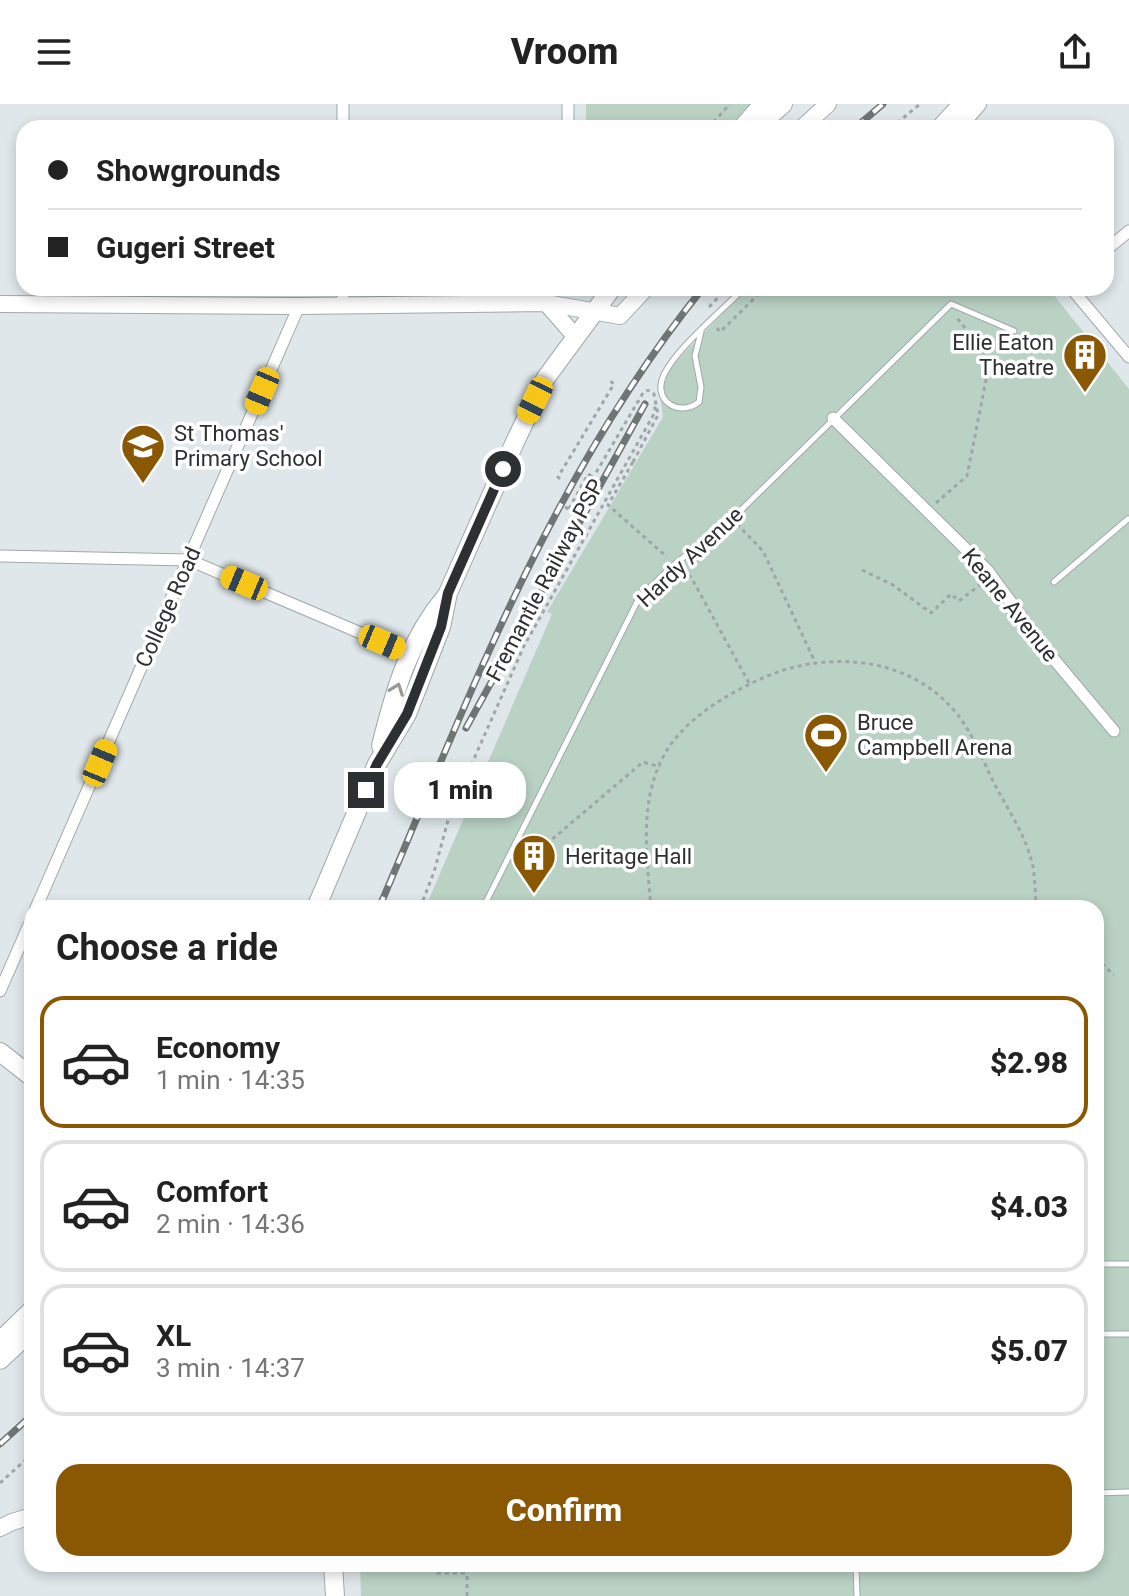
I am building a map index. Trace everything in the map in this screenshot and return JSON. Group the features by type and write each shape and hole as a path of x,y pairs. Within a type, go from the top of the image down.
{"main road":[{"path":"749,120 763,104"},
{"path":"765,120 783,104"},
{"path":"319,900 377,764 407,714 441,627 448,593 545,379 605,296"},
{"path":"377,764 390,708 410,654 425,621 448,593"},
{"path":"0,1052 24,1071"},
{"path":"0,1341 24,1318"},
{"path":"0,1360 24,1338"},
{"path":"334,1572 335,1596"}],"street":[{"path":"811,120 828,104"},
{"path":"946,120 961,104"},
{"path":"964,120 978,104"},
{"path":"343,296 343,306"},
{"path":"0,304 343,306 546,303 620,316 639,296"},
{"path":"1078,296 1129,357"},
{"path":"546,303 575,336"},
{"name":"College Road","path":"40,900 299,306"},
{"name":"Keane Avenue","path":"833,418 991,575 1047,651 1114,731"},
{"path":"0,556 189,560 410,654"},
{"path":"0,991 24,936"},
{"path":"0,1528 24,1519"}],"lane":[{"path":"701,332 695,356 701,387 699,402 686,409 671,406 665,402 661,390 663,377 674,360 701,332 736,296"},
{"path":"950,306 1014,331"},
{"name":"Hardy Avenue","path":"487,900 639,598 675,564 732,519 950,306"},
{"path":"1054,582 1128,519"},
{"path":"1104,1264 1129,1264"},
{"path":"1104,1334 1129,1334"},
{"path":"1104,1493 1129,1492"},
{"path":"856,1572 857,1596"}],"path":[{"path":"715,120 730,104"},
{"path":"901,120 920,104"},
{"path":"708,308 719,296"},
{"path":"711,322 720,332 757,296"},
{"path":"927,511 967,476 990,360 950,306"},
{"path":"560,479 558,477 614,384 608,379"},
{"name":"Fremantle Railway PSP","path":"423,900 450,813 524,646 655,412 654,384"},
{"path":"584,493 643,393 648,390 654,394 658,415 608,505 691,577 749,684"},
{"path":"588,474 593,477 597,480 579,515 567,508 588,474"},
{"path":"732,519 763,551 815,662"},
{"path":"862,570 893,585 931,613 951,594 959,601 991,575"},
{"path":"650,900 646,850 648,803 671,745 691,722 713,704 768,675 815,662 858,660 902,672 939,696 964,724 1023,839 1033,868 1036,900"},
{"path":"522,865 643,762 660,767"},
{"path":"1104,966 1114,975"},
{"path":"0,1483 24,1461"},
{"path":"437,1572 467,1573 467,1596"}],"green space":[{"path":"586,104 753,104 738,120 586,120"},
{"path":"739,296 1054,296 1129,389 1129,1596 361,1596 360,1572 1104,1572 1104,900 428,900 552,614 547,612 663,417 658,380"}],"railway":[{"path":"864,120 883,104"},
{"path":"382,900 483,665 559,509 602,433 650,359 697,296"},
{"path":"466,728 645,404"},
{"path":"0,1444 24,1422"}],"place":[{"name":"Ellie Eaton Theatre","path":"1085,394"},
{"name":"St Thomas' Primary School","path":"143,485"},
{"name":"Bruce Campbell Arena","path":"826,774"},
{"name":"Heritage Hall","path":"534,895"}],"route":[{"path":"366,790 377,764 407,714 441,627 448,593 503,469"}]}
